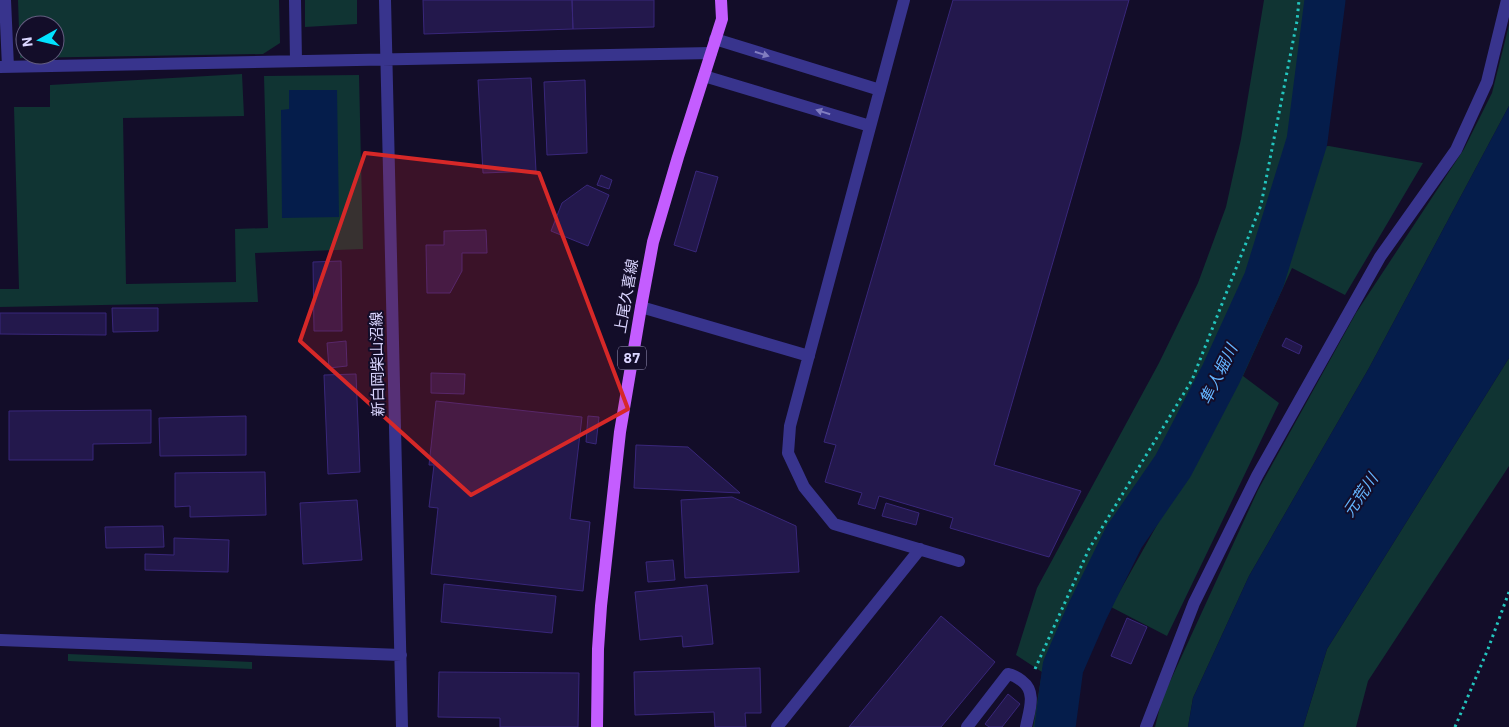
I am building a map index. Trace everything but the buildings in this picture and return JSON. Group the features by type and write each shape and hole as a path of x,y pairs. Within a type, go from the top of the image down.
{"main road":[{"name":"上尾久喜線","path":"597,727 598,649 602,596 620,432 640,307 653,242 722,19 721,0"}],"street":[{"path":"5,0 4,67 711,53"},
{"path":"294,0 296,62"},
{"name":"新白岡柴山沼線","path":"385,0 402,727"},
{"path":"904,0 790,426 788,454 804,487 834,524 959,561"},
{"path":"1146,727 1194,603 1257,476 1380,257 1456,150 1488,82 1507,0"},
{"path":"716,39 880,90"},
{"path":"704,76 870,126"},
{"path":"640,307 808,356"},
{"path":"777,727 920,549"},
{"path":"0,640 401,655"},
{"path":"967,727 1008,674 1014,675 1028,685 1032,696 1026,727"}],"path":[{"path":"1028,685 1088,549 1192,380 1261,205 1297,21 1299,0"},
{"path":"1455,727 1488,649 1509,592"}],"highlighted area":[{"path":"365,153 539,173 628,409 471,495 300,341"}],"green space":[{"path":"18,0 279,0 280,43 263,54 65,57 65,15 19,15"},
{"path":"305,0 357,0 357,24 305,27"},
{"path":"1264,0 1316,0 1283,191 1254,279 1213,366 1160,463 1110,533 1079,591 1049,674 1041,727 1033,727 1042,672 1016,655 1037,588 1159,363 1198,283 1226,207 1241,139"},
{"path":"1509,25 1509,106 1369,368 1249,576 1193,698 1188,727 1155,727 1162,699 1258,490 1356,313 1464,149 1492,93"},
{"path":"242,74 244,116 123,118 126,284 236,282 235,229 268,228 264,76 359,75 363,249 255,253 258,302 0,307 0,289 19,289 14,107 50,107 50,85"},
{"path":"1329,146 1423,163 1345,295 1292,268 1243,376 1279,403 1167,636 1111,607 1212,427 1232,366 1287,256 1312,147"},
{"path":"1509,358 1509,466 1368,681 1356,727 1303,727 1327,649"},
{"path":"68,654 252,662 252,669 68,661"}],"water":[{"path":"289,90 337,90 339,217 282,218 281,110 289,109"},
{"name":"元荒川","path":"1509,106 1509,358 1327,649 1303,727 1188,727 1193,698 1249,576 1369,368"}],"waterway":[{"name":"隼人堀川","path":"1055,727 1063,667 1087,612 1124,537 1173,466 1221,374 1264,280 1307,141 1325,0"}]}
